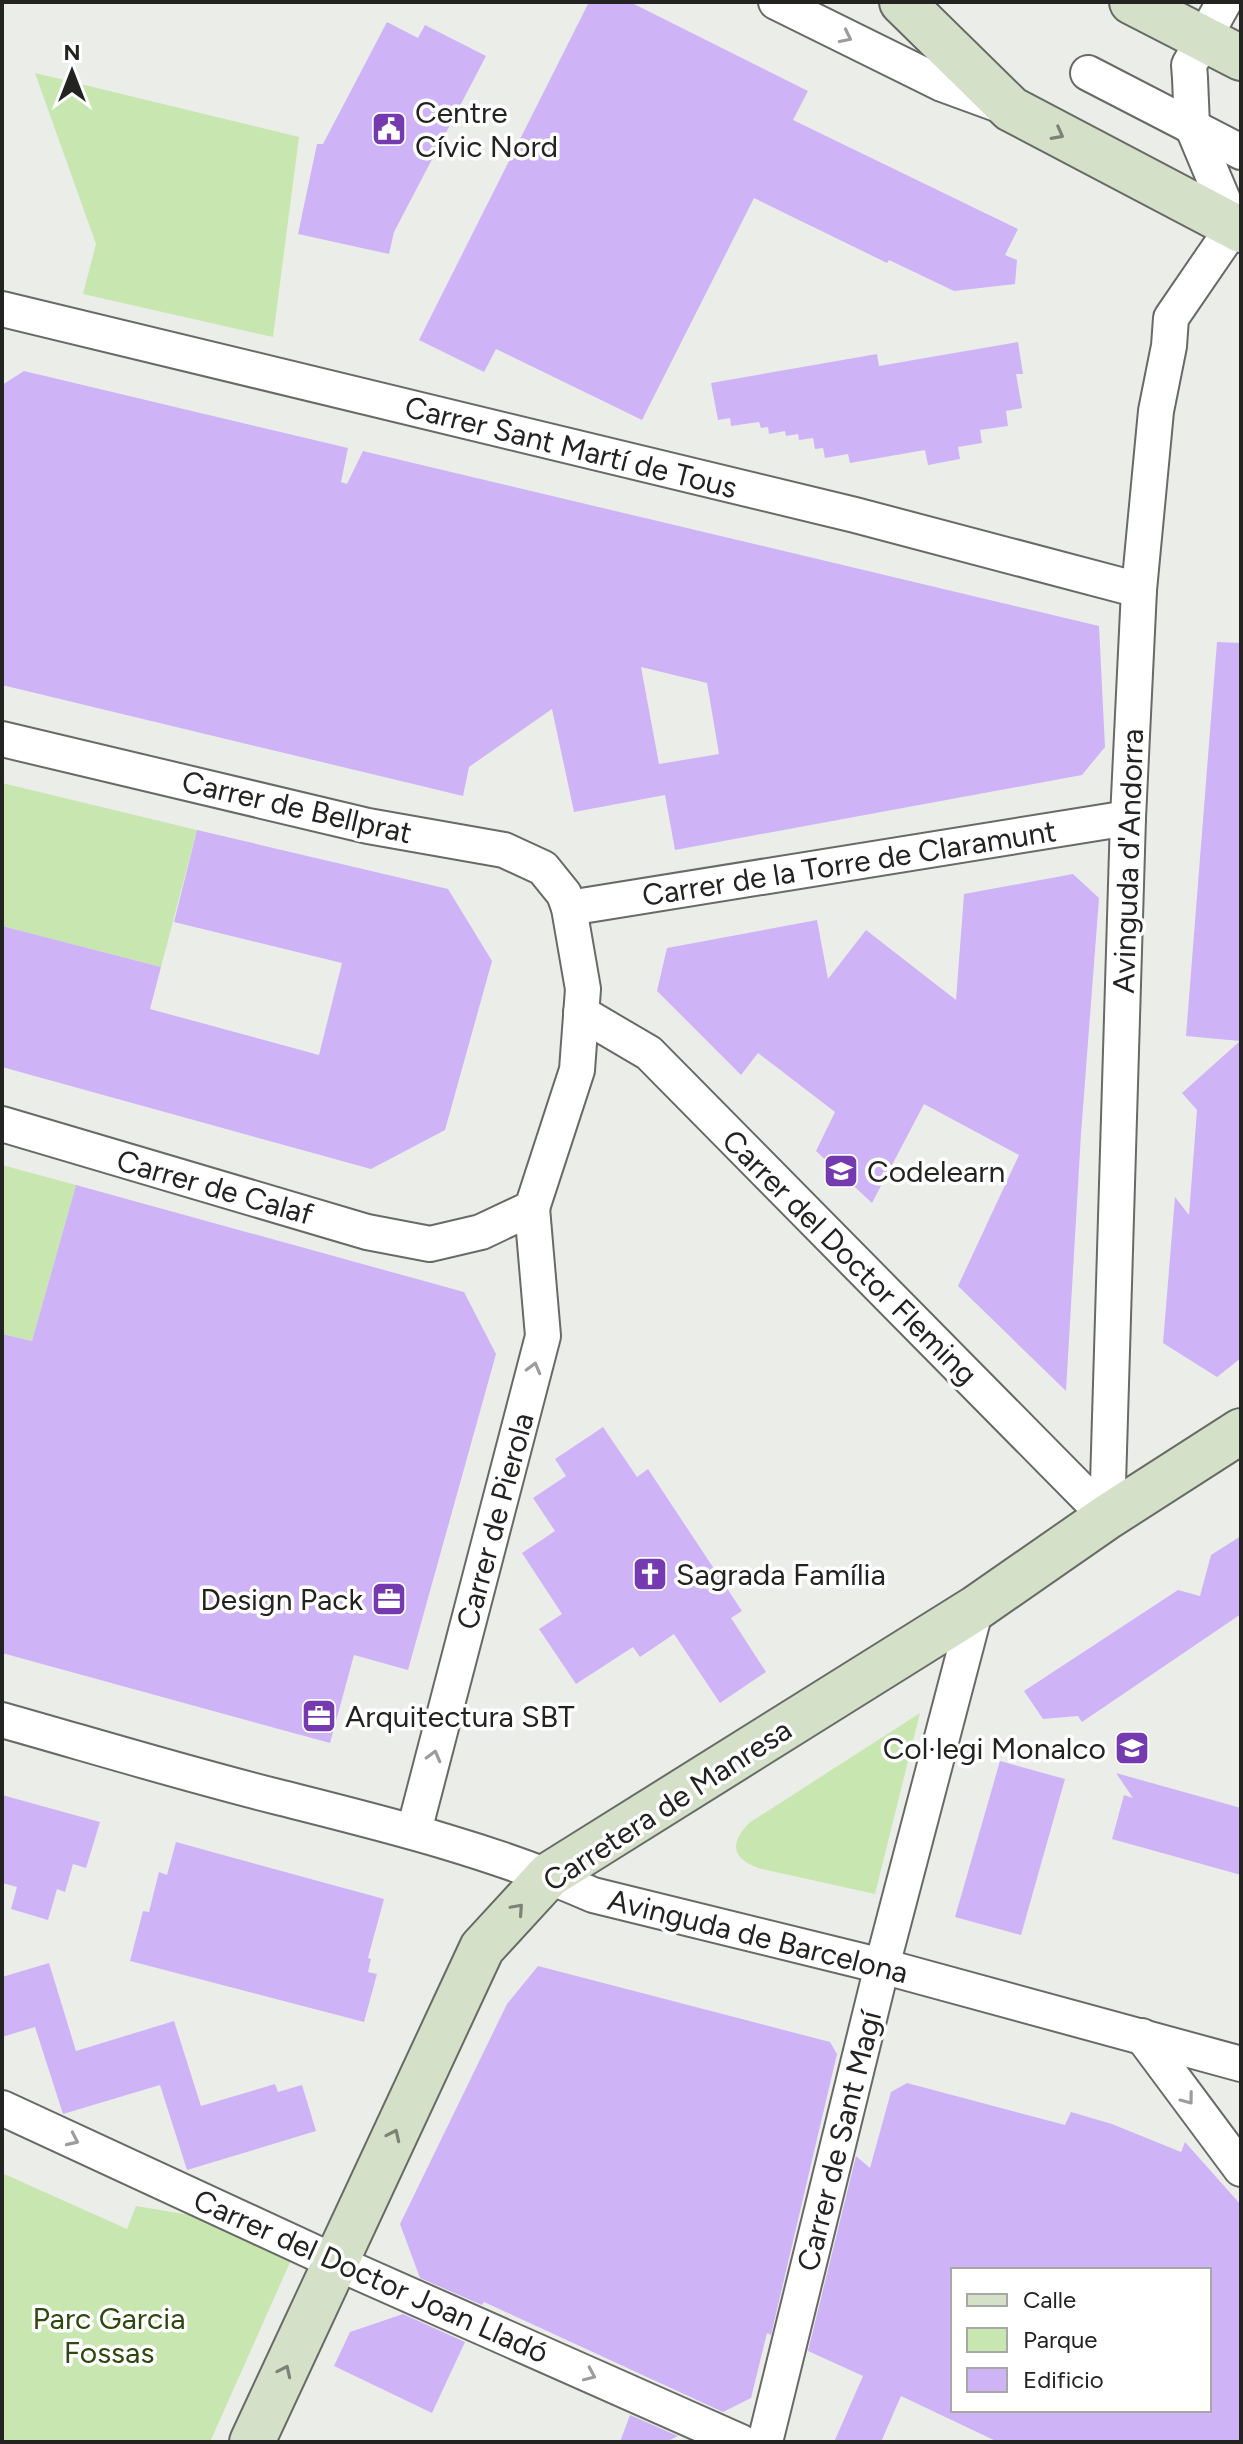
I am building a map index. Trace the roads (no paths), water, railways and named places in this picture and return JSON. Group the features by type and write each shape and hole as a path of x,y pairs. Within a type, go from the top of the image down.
{"street":[{"path":"776,2 942,84 1011,109 1237,228"},
{"path":"902,2 1011,109"},
{"path":"1132,2 1223,33 1189,65 1192,126 1237,228"},
{"path":"1088,73 1241,152"},
{"name":"Avinguda d'Andorra","path":"1107,1517 1128,818 1139,590 1156,411 1169,346 1171,318 1237,228"},
{"name":"Carrer Sant Martí de Tous","path":"2,309 855,515 1139,590"},
{"name":"Carrer de Bellprat","path":"2,739 368,826 504,850 543,868 564,894 569,908"},
{"name":"Carrer de la Torre de Claramunt","path":"569,908 1128,818"},
{"path":"532,1208 577,1070 583,989 569,908"},
{"name":"Carrer del Doctor Fleming","path":"581,1013 649,1053 1107,1517"},
{"name":"Carrer de Calaf","path":"2,1124 367,1232 430,1244 481,1232 532,1208"},
{"name":"Carrer de Pierola","path":"414,1831 543,1336 532,1208"},
{"name":"Carretera de Manresa","path":"252,2442 482,1948 549,1875 976,1608 1107,1517 1241,1431"},
{"name":"Carrer de Sant Magí","path":"765,2442 882,1966 976,1608"},
{"name":"Avinguda de Barcelona","path":"2,1720 414,1831 549,1875 593,1895 882,1966 1241,2064"},
{"path":"1142,2036 1241,2169"},
{"name":"Carrer del Doctor Joan Lladó","path":"2,2108 335,2262 741,2442"}],"place":[{"name":"Centre Cívic Nord","path":"389,129"},
{"name":"Codelearn","path":"841,1171"},
{"name":"Sagrada Família","path":"650,1574"},
{"name":"Design Pack","path":"389,1599"},
{"name":"Arquitectura SBT","path":"319,1716"},
{"name":"Col·legi Monalco","path":"1132,1748"}],"park label":[{"name":"Parc Garcia Fossas","path":"109,2335"}]}
